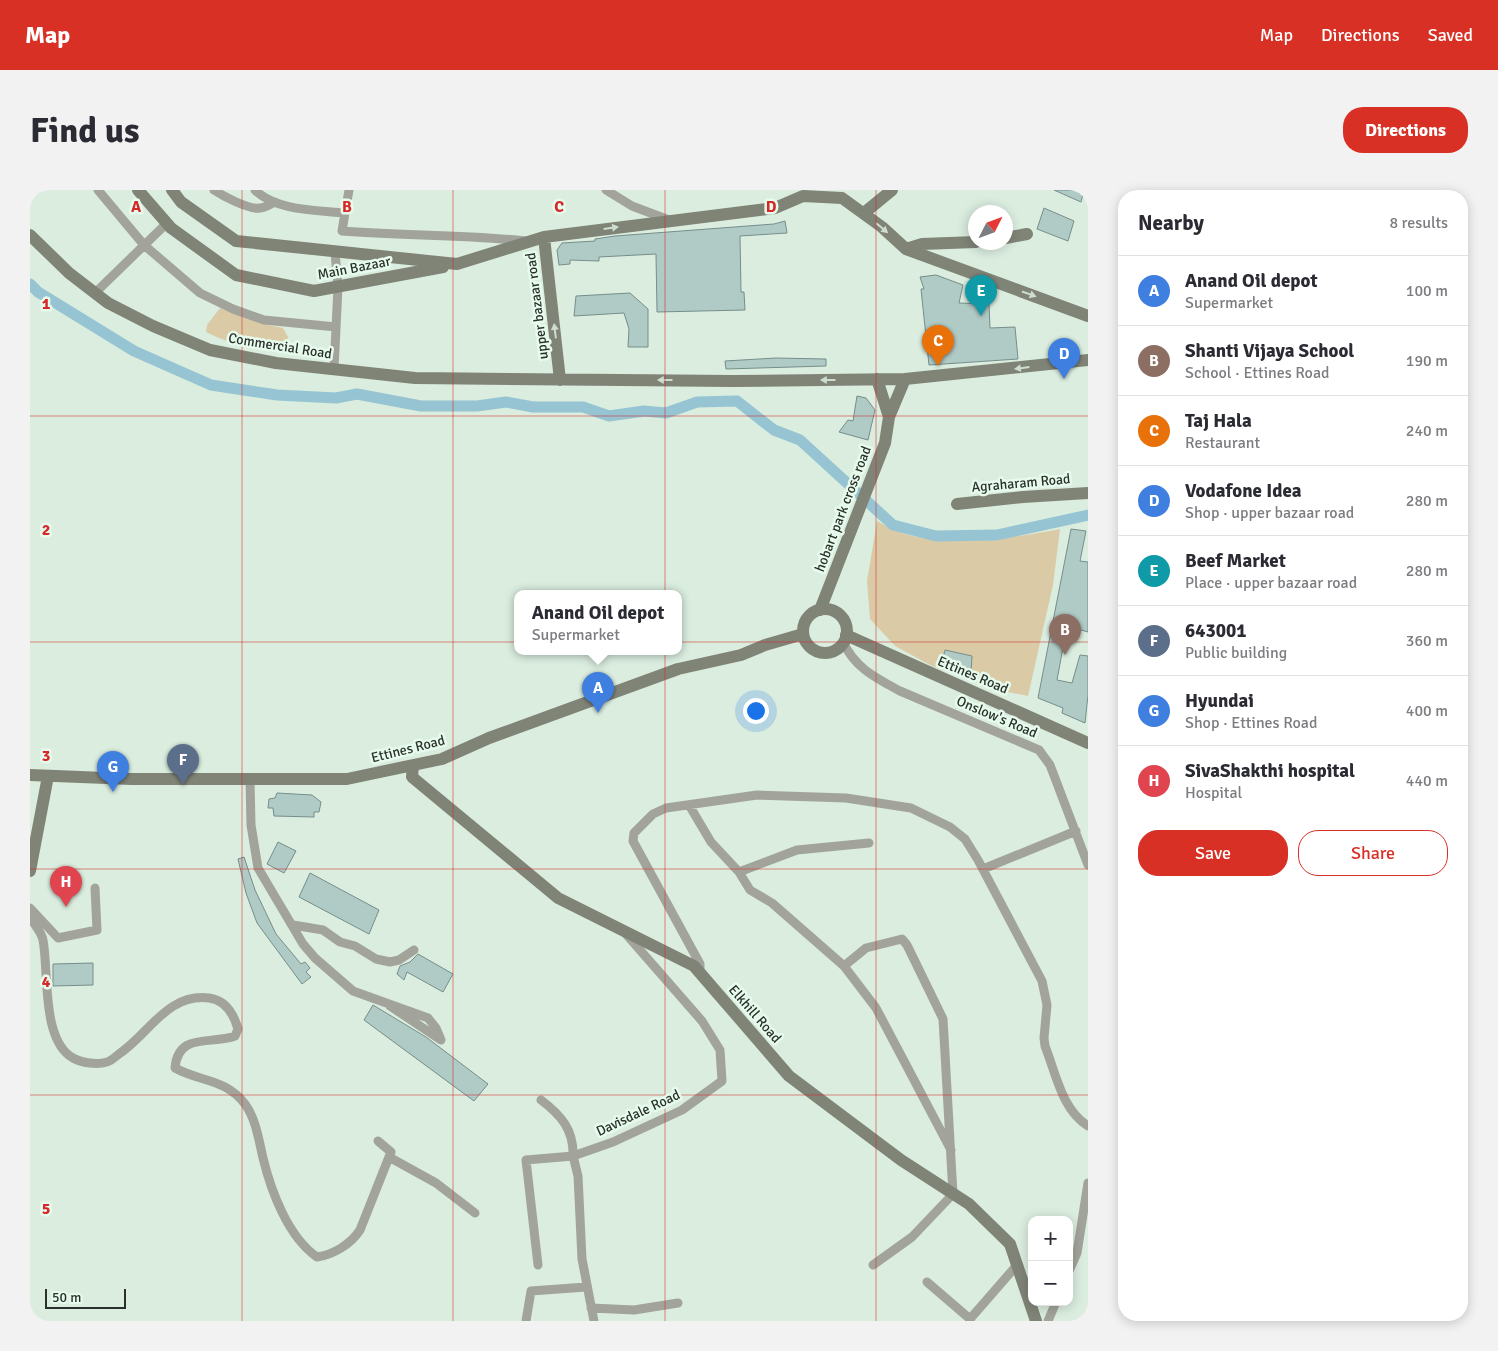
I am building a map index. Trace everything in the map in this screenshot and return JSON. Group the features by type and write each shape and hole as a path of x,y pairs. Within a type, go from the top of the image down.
{"street":[{"path":"98,190 144,245 200,294 264,320 336,327"},
{"name":"Main Bazaar","path":"138,190 167,223 236,274 314,292 458,264 544,237"},
{"path":"172,190 181,202 236,241 458,264"},
{"path":"214,190 255,208 262,208 275,202"},
{"path":"255,190 263,198 275,202 301,208 345,213"},
{"path":"349,190 342,231 408,236 488,237 528,242"},
{"path":"606,190 632,206 670,220"},
{"path":"864,213 892,190"},
{"name":"upper bazaar road","path":"560,380 544,237 775,208 803,193 842,198 864,213 906,249 1088,316"},
{"path":"95,293 167,223"},
{"path":"1013,237 1027,234"},
{"name":"Commercial Road","path":"30,235 70,273 108,303 152,326 210,350 276,363 415,378 877,380 905,379 1088,360"},
{"path":"906,249 922,244 968,242"},
{"path":"334,369 338,287 335,252"},
{"path":"889,417 905,379"},
{"path":"877,380 889,417"},
{"name":"hobart park cross road","path":"820,610 885,443 889,417"},
{"name":"Agraharam Road","path":"957,504 1022,497 1088,494"},
{"path":"820,610 834,611 840,615 846,628 845,638 834,651 821,652 809,646 803,634 805,621 814,612 820,610"},
{"name":"Ettines Road","path":"30,775 131,779 347,779 442,759 489,738 678,669 741,655 765,645 803,634"},
{"name":"Ettines Road","path":"845,638 1088,743"},
{"name":"Onslow's Road","path":"845,638 852,659 861,668 880,680 900,691 1039,750 1050,765 1088,865"},
{"name":"Elkhill Road","path":"413,766 412,777 558,898 694,966 789,1076 901,1160 969,1204 1010,1244 1036,1321"},
{"path":"30,871 48,776"},
{"path":"250,779 251,825 258,868 303,944 315,958 353,991 390,1006 428,1018 436,1028 441,1040 390,1006"},
{"path":"700,972 700,964 633,841 634,833 653,814 666,808 757,795 846,798 911,808 950,827 965,839 983,869 1042,981 1047,1005 1045,1046 1068,1106 1080,1121 1088,1126"},
{"path":"689,804 711,842 739,872 750,890 772,903 844,966 876,1008 951,1150"},
{"path":"983,869 1076,831"},
{"path":"739,872 797,850 869,843"},
{"path":"30,908 58,938 97,930 95,888"},
{"path":"30,917 43,938 49,1005 57,1041 73,1058 90,1063 108,1062 124,1051 166,1010 181,1002 200,997 214,998 226,1006 235,1016 238,1029 235,1036 225,1040 202,1040 181,1049 176,1058 175,1068 216,1081 246,1104 254,1123 265,1167 280,1205 306,1250 317,1257 325,1256 354,1239 391,1152 378,1141"},
{"path":"293,925 323,930 340,942 355,946 376,959 390,962 399,960 414,950"},
{"name":"Davisdale Road","path":"573,1156 621,1139 682,1110 722,1081 720,1050 702,1021 624,932"},
{"path":"844,966 866,948 902,939 907,945 943,1018 954,1194 912,1237 873,1265"},
{"path":"541,1100 558,1113 574,1141 573,1156 578,1176 580,1228 586,1287 594,1321"},
{"path":"538,1265 526,1160 573,1156"},
{"path":"389,1157 436,1184 474,1213"},
{"path":"1073,1262 1077,1253 1088,1183"},
{"path":"927,1282 970,1318 1018,1265"},
{"path":"526,1321 531,1291 586,1287"},
{"path":"591,1308 634,1310 678,1303"},
{"path":"1048,1321 1054,1306"}],"shaded area":[{"path":"220,308 268,325 283,328 288,337 285,349 264,349 244,346 206,332 207,325"},
{"path":"877,521 902,533 920,538 960,541 1022,536 1060,529 1053,585 1028,696 998,690 932,666 895,646 870,619 867,581"}],"building":[{"path":"1054,190 1084,190 1081,202"},
{"path":"1044,208 1074,221 1068,241 1037,229"},
{"path":"785,221 787,233 740,236 741,292 744,292 745,310 657,312 656,254 599,257 599,261 570,260 570,264 559,265 557,250 562,243 595,241 595,239 615,236 774,224"},
{"path":"936,275 963,285 959,303 989,304 990,328 1015,327 1018,359 929,365 921,289 924,289 920,277"},
{"path":"630,293 648,309 648,347 628,347 629,329 624,313 574,316 576,296"},
{"path":"776,358 826,359 826,366 726,369 725,361"},
{"path":"857,396 866,398 875,410 868,440 839,432 848,420 853,421"},
{"path":"1071,529 1086,531 1080,561 1088,562 1088,632 1067,626 1057,680 1072,683 1080,655 1088,656 1088,695 1085,723 1062,713 1063,708 1038,698"},
{"path":"945,650 972,656 971,672 941,666"},
{"path":"277,793 312,795 321,802 319,812 314,812 314,817 274,816 273,808 268,808 269,799 275,798"},
{"path":"278,842 296,851 284,873 267,864"},
{"path":"244,857 255,890 276,934 301,964 305,962 310,968 306,972 311,977 302,984 257,923 246,893 238,859"},
{"path":"310,873 379,910 369,934 299,897"},
{"path":"418,954 453,974 443,992 407,972 404,980 397,974 400,966 410,962"},
{"path":"93,963 93,985 53,986 53,964"},
{"path":"373,1005 426,1037 488,1084 474,1101 364,1020"}],"waterway":[{"path":"30,284 38,292 134,351 211,385 277,395 336,398 357,394 421,406 477,406 506,402 533,407 583,407 609,416 644,411 666,413 697,402 737,401 774,430 800,440 893,525 936,536 997,535 1088,515"}],"place":[{"name":"Beef Market","path":"981,316"},
{"name":"Taj Hala","path":"938,366"},
{"name":"Vodafone Idea","path":"1064,379"},
{"name":"Shanti Vijaya School","path":"1065,655"},
{"name":"Anand Oil depot","path":"598,713"},
{"name":"643001","path":"183,785"},
{"name":"Hyundai","path":"113,792"},
{"name":"SivaShakthi hospital","path":"66,907"}]}
